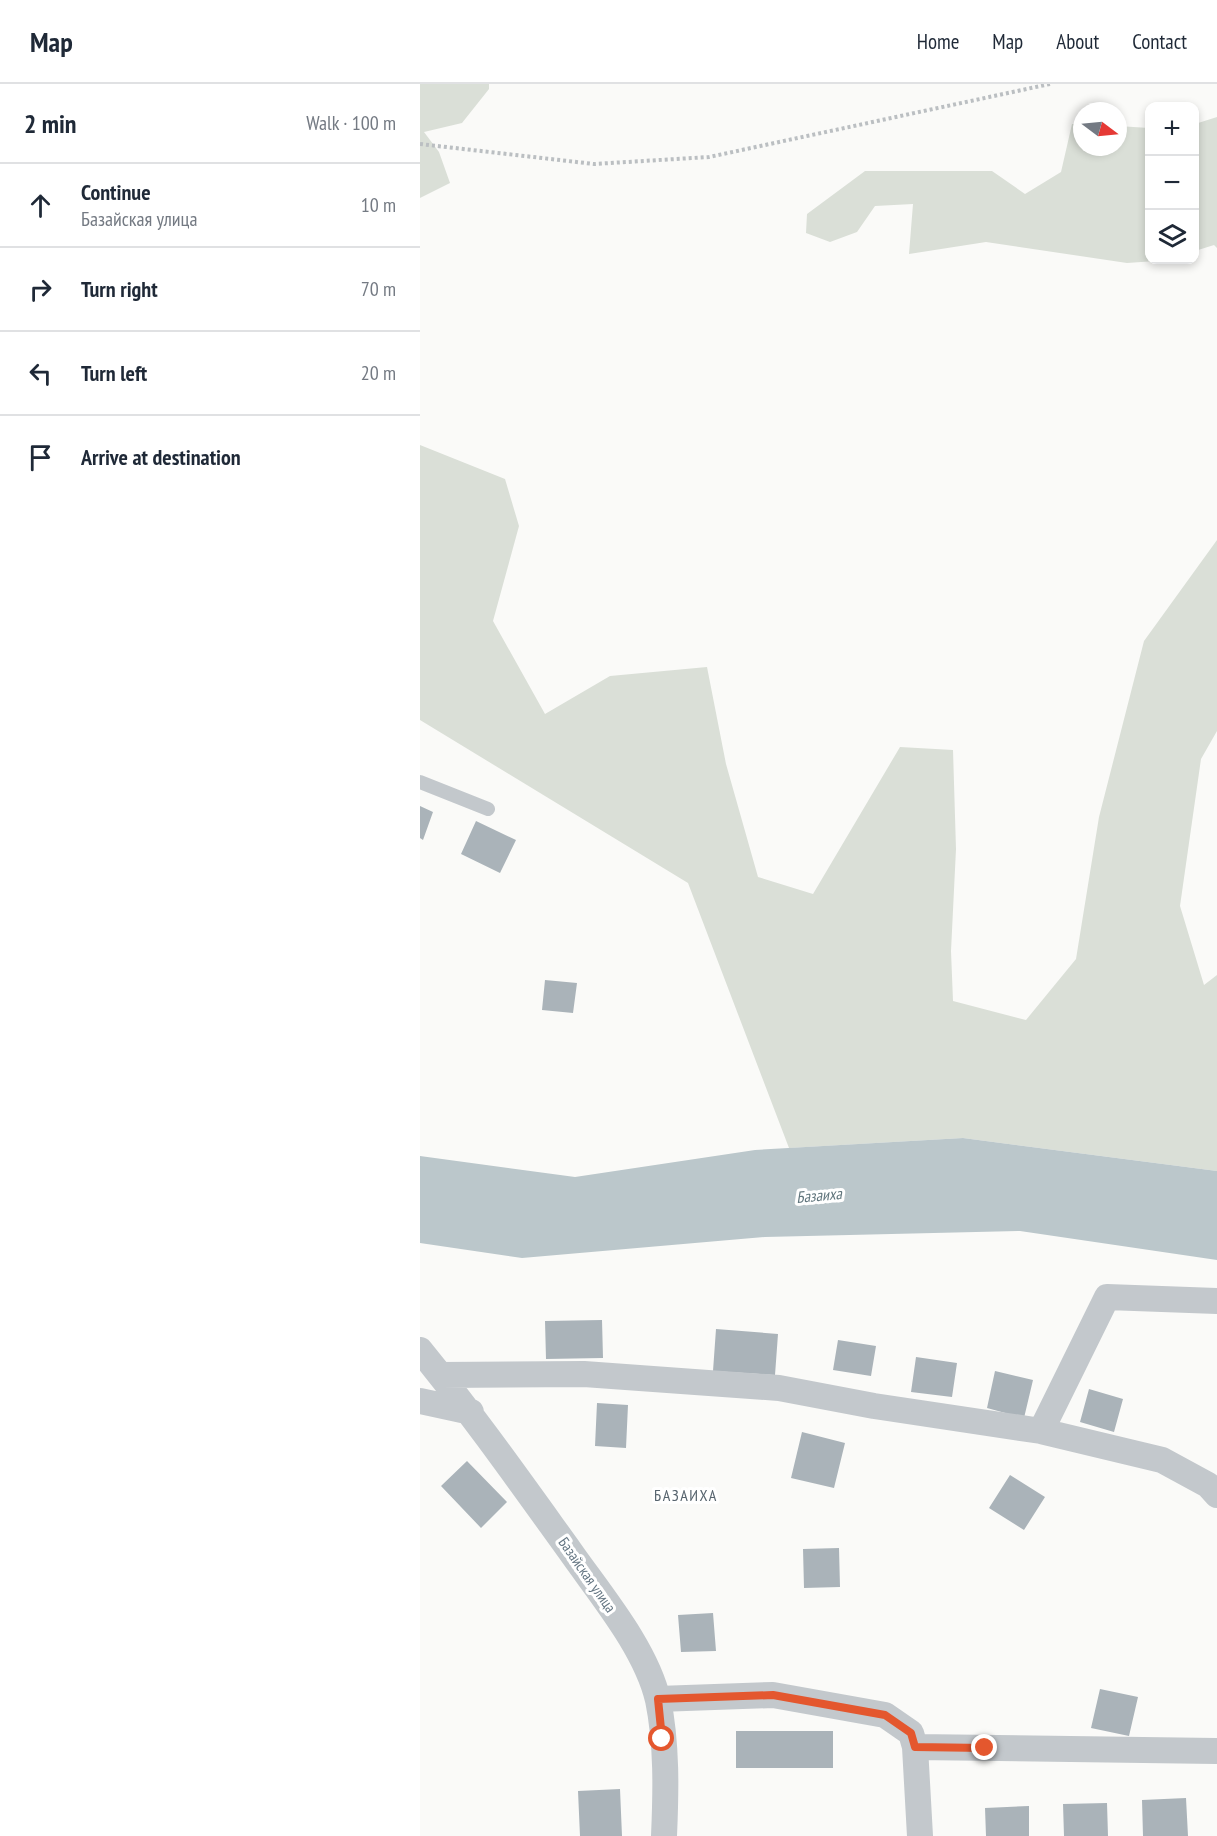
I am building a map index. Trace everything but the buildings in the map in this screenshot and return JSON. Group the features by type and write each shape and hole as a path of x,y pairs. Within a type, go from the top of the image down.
{"street":[{"path":"1041,1431 1107,1297 1217,1301"},
{"name":"Базайская улица","path":"420,1350 471,1412 629,1636 658,1699 667,1780 664,1836"},
{"path":"441,1375 584,1374 779,1388 874,1406 1041,1431 1162,1460 1208,1485 1217,1496"},
{"path":"420,1401 471,1412"},
{"path":"658,1699 773,1695 885,1715 911,1733 915,1747 920,1836"},
{"path":"915,1747 1216,1751"}],"lane":[{"path":"420,782 488,809"}],"path":[{"path":"420,144 594,164 709,157 1050,84"}],"shaded area":[{"path":"420,84 489,84 489,89 462,123 424,132 439,152 450,183 420,198"},
{"path":"1217,117 1217,248 1214,245 1199,250 1199,156 1199,123"},
{"path":"1072,124 1073,156 1127,156 1127,127 1145,128 1145,262 1127,263 986,242 909,254 913,204 875,206 857,232 830,242 806,233 807,214 865,171 992,171 1025,194 1061,172"},
{"path":"420,445 505,479 519,526 493,621 545,714 610,676 707,667 726,764 758,877 813,894 900,747 953,750 956,849 951,951 953,1001 1026,1020 1076,959 1099,817 1144,641 1217,540 1217,731 1201,759 1180,906 1204,985 1217,975 1217,1171 963,1138 789,1148 688,883 420,720"}],"water":[{"name":"Базаиха","path":"963,1138 1217,1171 1217,1260 1020,1231 765,1237 522,1258 420,1243 420,1156 575,1177 755,1150"}],"district":[{"name":"БАЗАИХА","path":"686,1495"}],"route":[{"path":"662,1739 658,1699 773,1695 885,1715 911,1733 915,1747 985,1748"}]}
